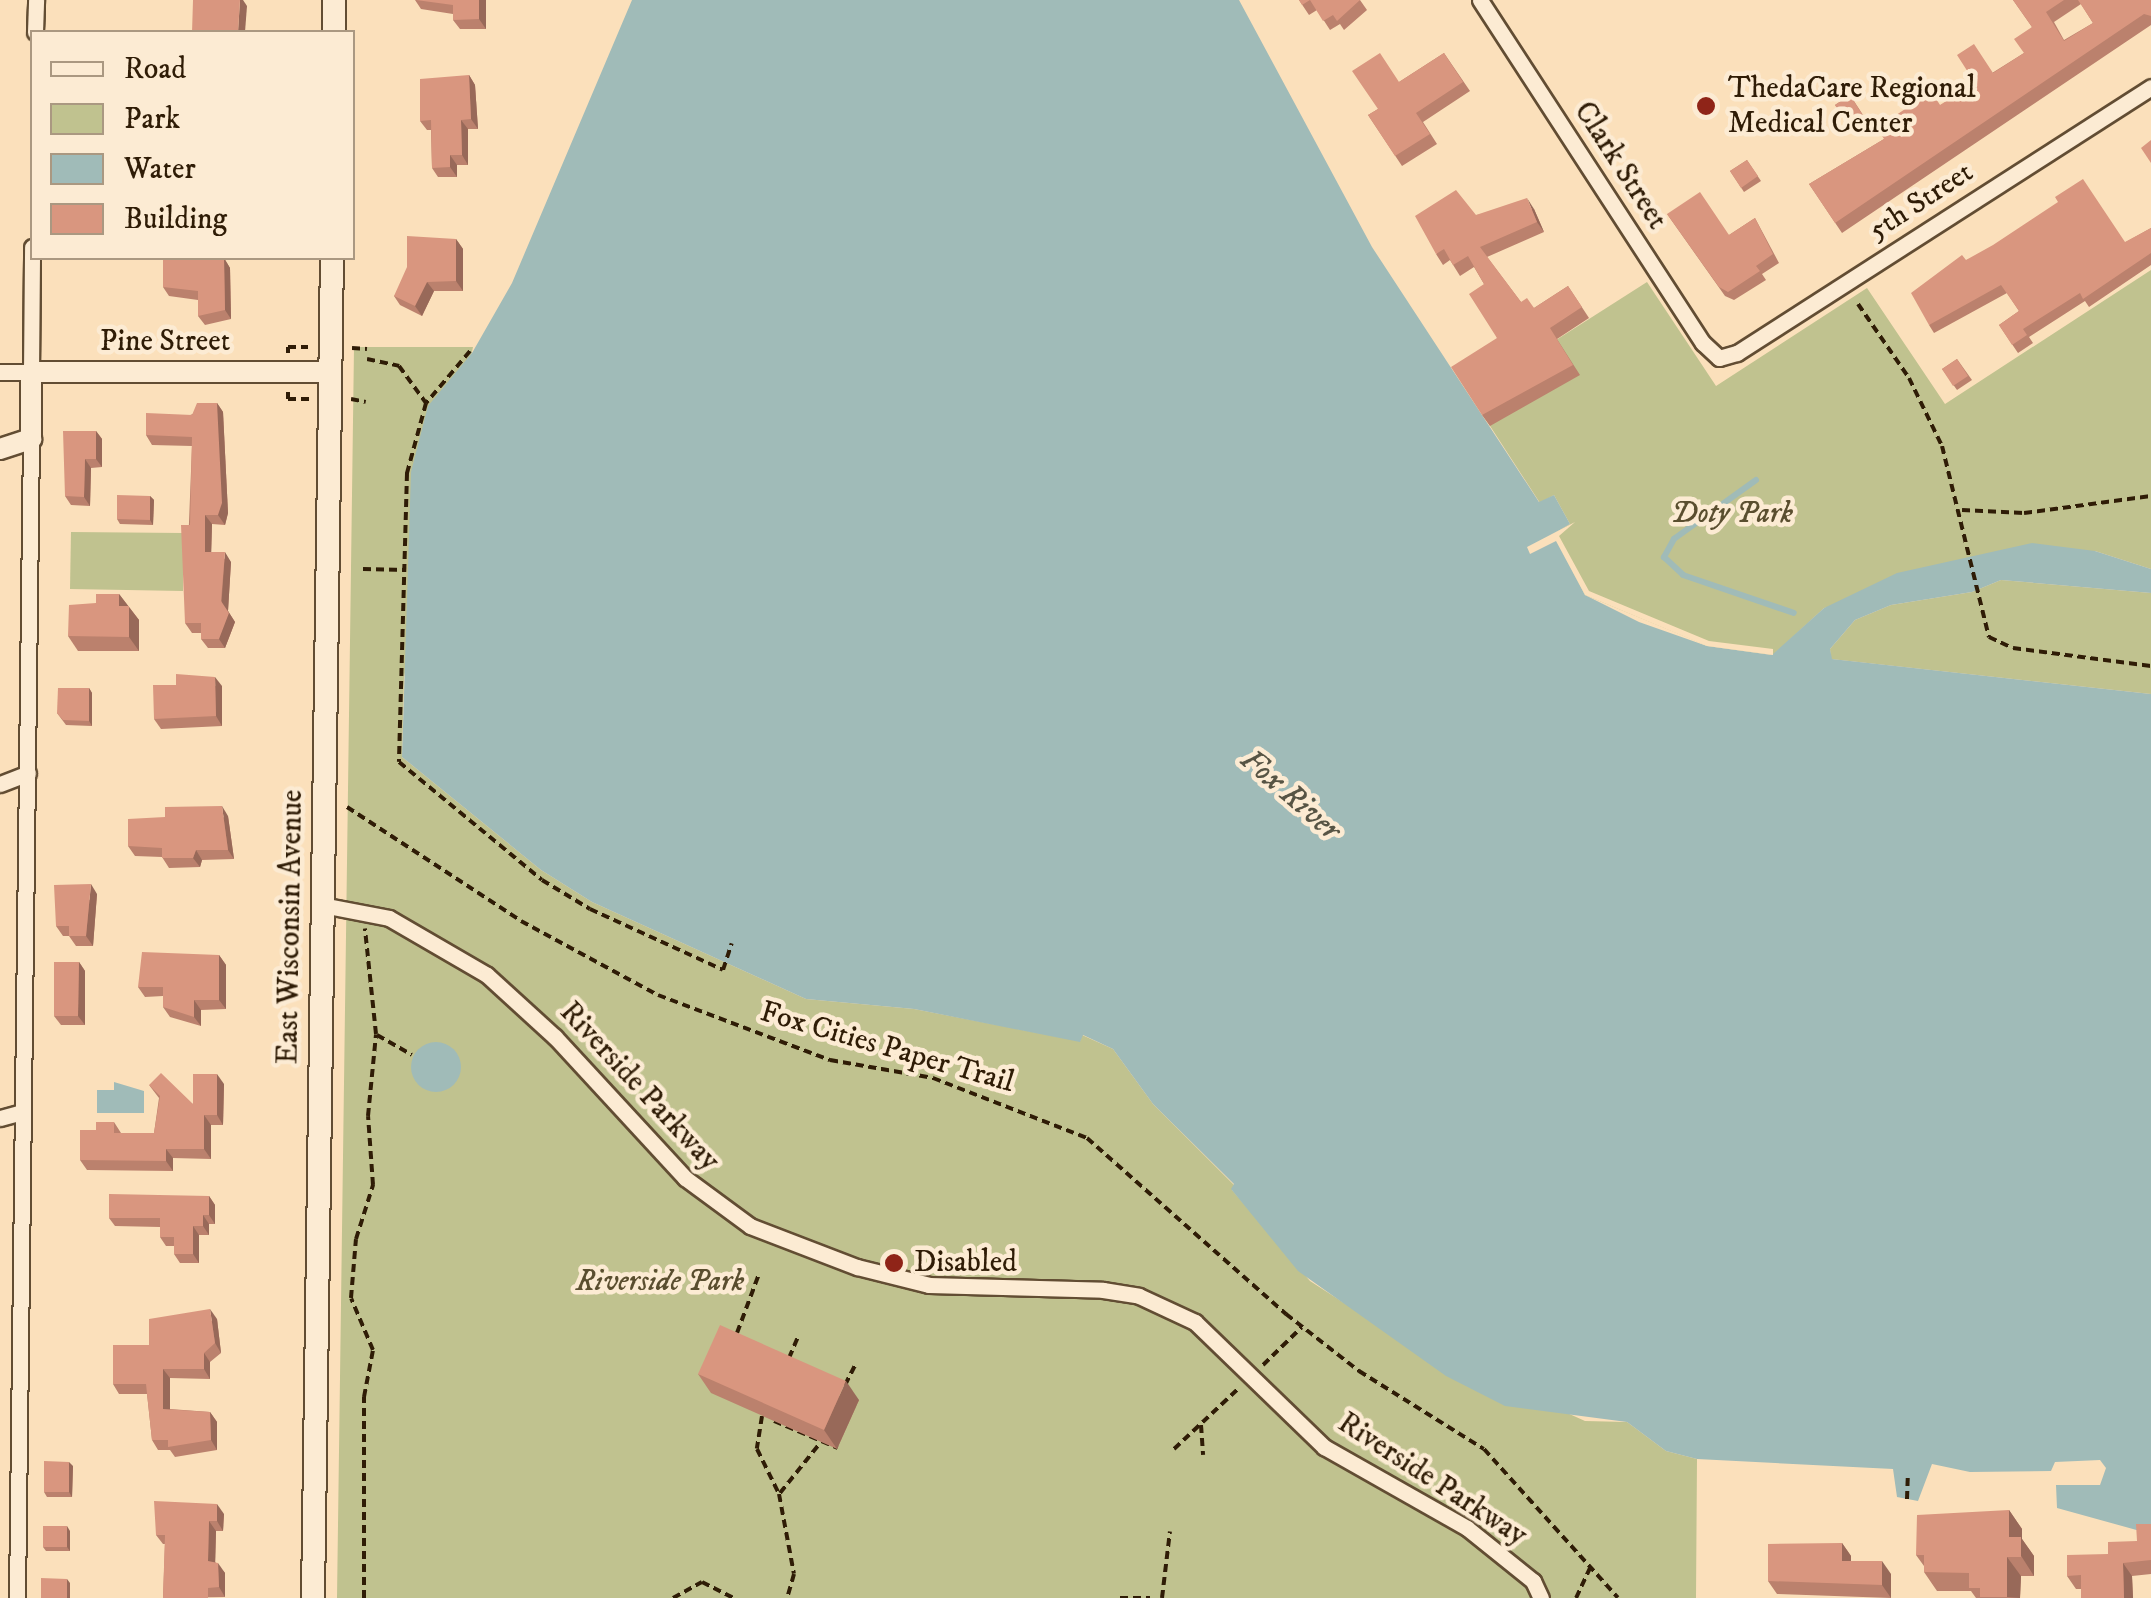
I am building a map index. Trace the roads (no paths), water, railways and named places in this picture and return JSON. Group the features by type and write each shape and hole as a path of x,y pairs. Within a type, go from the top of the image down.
{"main road":[{"path":"334,0 334,30"},
{"name":"East Wisconsin Avenue","path":"313,1598 332,260"}],"street":[{"path":"36,0 36,30"},
{"name":"Clark Street","path":"1480,0 1719,358"},
{"name":"5th Street","path":"1719,358 1754,342 2151,87"},
{"path":"17,1598 32,260"},
{"name":"Pine Street","path":"0,372 330,372"},
{"path":"0,449 31,439"},
{"path":"0,784 28,773"},
{"name":"Riverside Parkway","path":"322,905 389,918 486,975 555,1037 685,1178 750,1226 910,1281 982,1290 1102,1290 1138,1296 1195,1322 1324,1447 1467,1528 1533,1581 1540,1598"},
{"path":"0,1118 22,1112"}],"water":[{"name":"Fox River","path":"632,0 1239,0 1372,247 1539,502 1554,495 1570,524 1553,534 1585,595 1639,622 1707,646 1772,655 1824,608 1897,573 2032,543 2095,551 2151,569 2151,593 2001,580 1972,592 1891,605 1855,620 1830,649 1832,659 2151,694 2151,1534 2057,1508 2056,1485 2100,1485 2106,1468 2100,1460 2055,1462 2051,1471 1970,1472 1932,1464 1918,1501 1897,1497 1893,1469 1697,1459 1666,1451 1627,1422 1505,1406 1446,1376 1298,1271 1231,1189 1234,1184 1153,1104 1113,1049 1083,1035 1080,1042 914,1009 806,999 592,902 541,870 402,757 411,472 428,406 472,353 512,283"},
{"path":"436,1042 453,1050 461,1067 453,1084 436,1092 419,1084 411,1067 419,1050"},
{"path":"114,1082 144,1091 144,1113 97,1113 97,1090 114,1090"}],"waterway":[{"path":"1756,480 1674,539 1664,557 1683,575 1794,613"}],"place":[{"name":"ThedaCare Regional Medical Center","path":"1706,106"},
{"name":"Disabled","path":"894,1263"}],"park label":[{"name":"Doty Park","path":"1732,514"},
{"name":"Riverside Park","path":"660,1282"}]}
